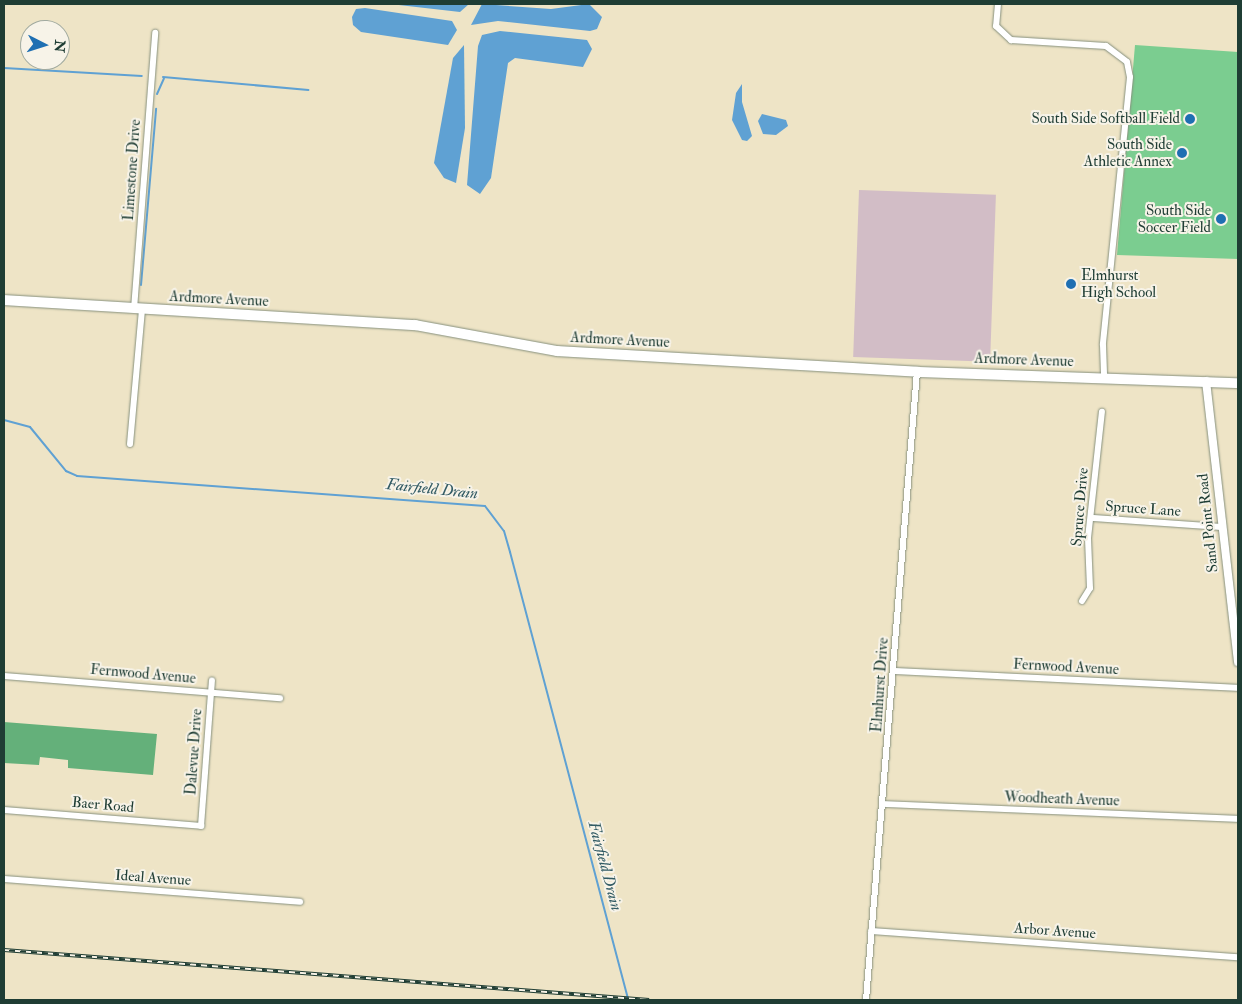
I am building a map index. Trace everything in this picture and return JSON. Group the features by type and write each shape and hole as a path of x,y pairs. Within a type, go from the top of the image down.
{"main road":[{"name":"Ardmore Avenue","path":"4,300 138,310 415,325 557,351 917,372 1238,383"}],"street":[{"path":"998,4 996,26 1011,40 1106,46 1127,62 1130,77 1103,345 1104,377"},
{"name":"Limestone Drive","path":"130,444 155,33"},
{"name":"Elmhurst Drive","path":"866,1000 884,804 917,372"},
{"name":"Sand Point Road","path":"1206,382 1238,662"},
{"name":"Spruce Drive","path":"1082,601 1090,588 1088,538 1093,518 1102,412"},
{"name":"Spruce Lane","path":"1093,518 1222,527"},
{"name":"Fernwood Avenue","path":"894,671 1238,688"},
{"name":"Fernwood Avenue","path":"4,676 280,698"},
{"name":"Dalevue Drive","path":"201,826 212,680"},
{"name":"Woodheath Avenue","path":"884,804 1238,819"},
{"name":"Baer Road","path":"4,810 201,826"},
{"name":"Ideal Avenue","path":"4,879 300,902"},
{"name":"Arbor Avenue","path":"871,931 1238,957"}],"shaded area":[{"path":"859,190 996,195 990,362 853,357"}],"green space":[{"name":"South Side Athletic Annex","path":"1135,45 1238,52 1238,259 1117,255"},
{"path":"4,722 157,734 153,775 68,768 68,760 40,757 39,765 4,763"}],"water":[{"path":"390,4 469,4 460,12"},
{"path":"482,4 551,9 589,4 602,17 597,29 590,31 498,21 471,25"},
{"path":"365,8 452,21 457,30 448,45 361,32 353,25 352,17 356,9"},
{"path":"500,31 587,40 592,49 583,67 515,58 508,63 491,178 480,194 467,185 478,46 482,35"},
{"path":"464,45 465,128 456,183 444,178 434,163 453,58"},
{"path":"742,84 742,102 752,136 747,141 742,140 732,120 736,93"},
{"path":"762,114 786,120 788,126 776,135 763,134 758,121"}],"waterway":[{"path":"4,68 142,76"},
{"path":"163,77 308,90"},
{"path":"157,94 164,78"},
{"path":"141,285 156,109"},
{"name":"Fairfield Drain","path":"4,420 30,427 66,471 77,476 485,506 504,531 628,1000"}],"railway":[{"path":"4,950 649,1000"}],"place":[{"name":"South Side Softball Field","path":"1190,119"},
{"name":"South Side Athletic Annex","path":"1182,153"},
{"name":"South Side Soccer Field","path":"1221,219"},
{"name":"Elmhurst High School","path":"1071,284"}]}
